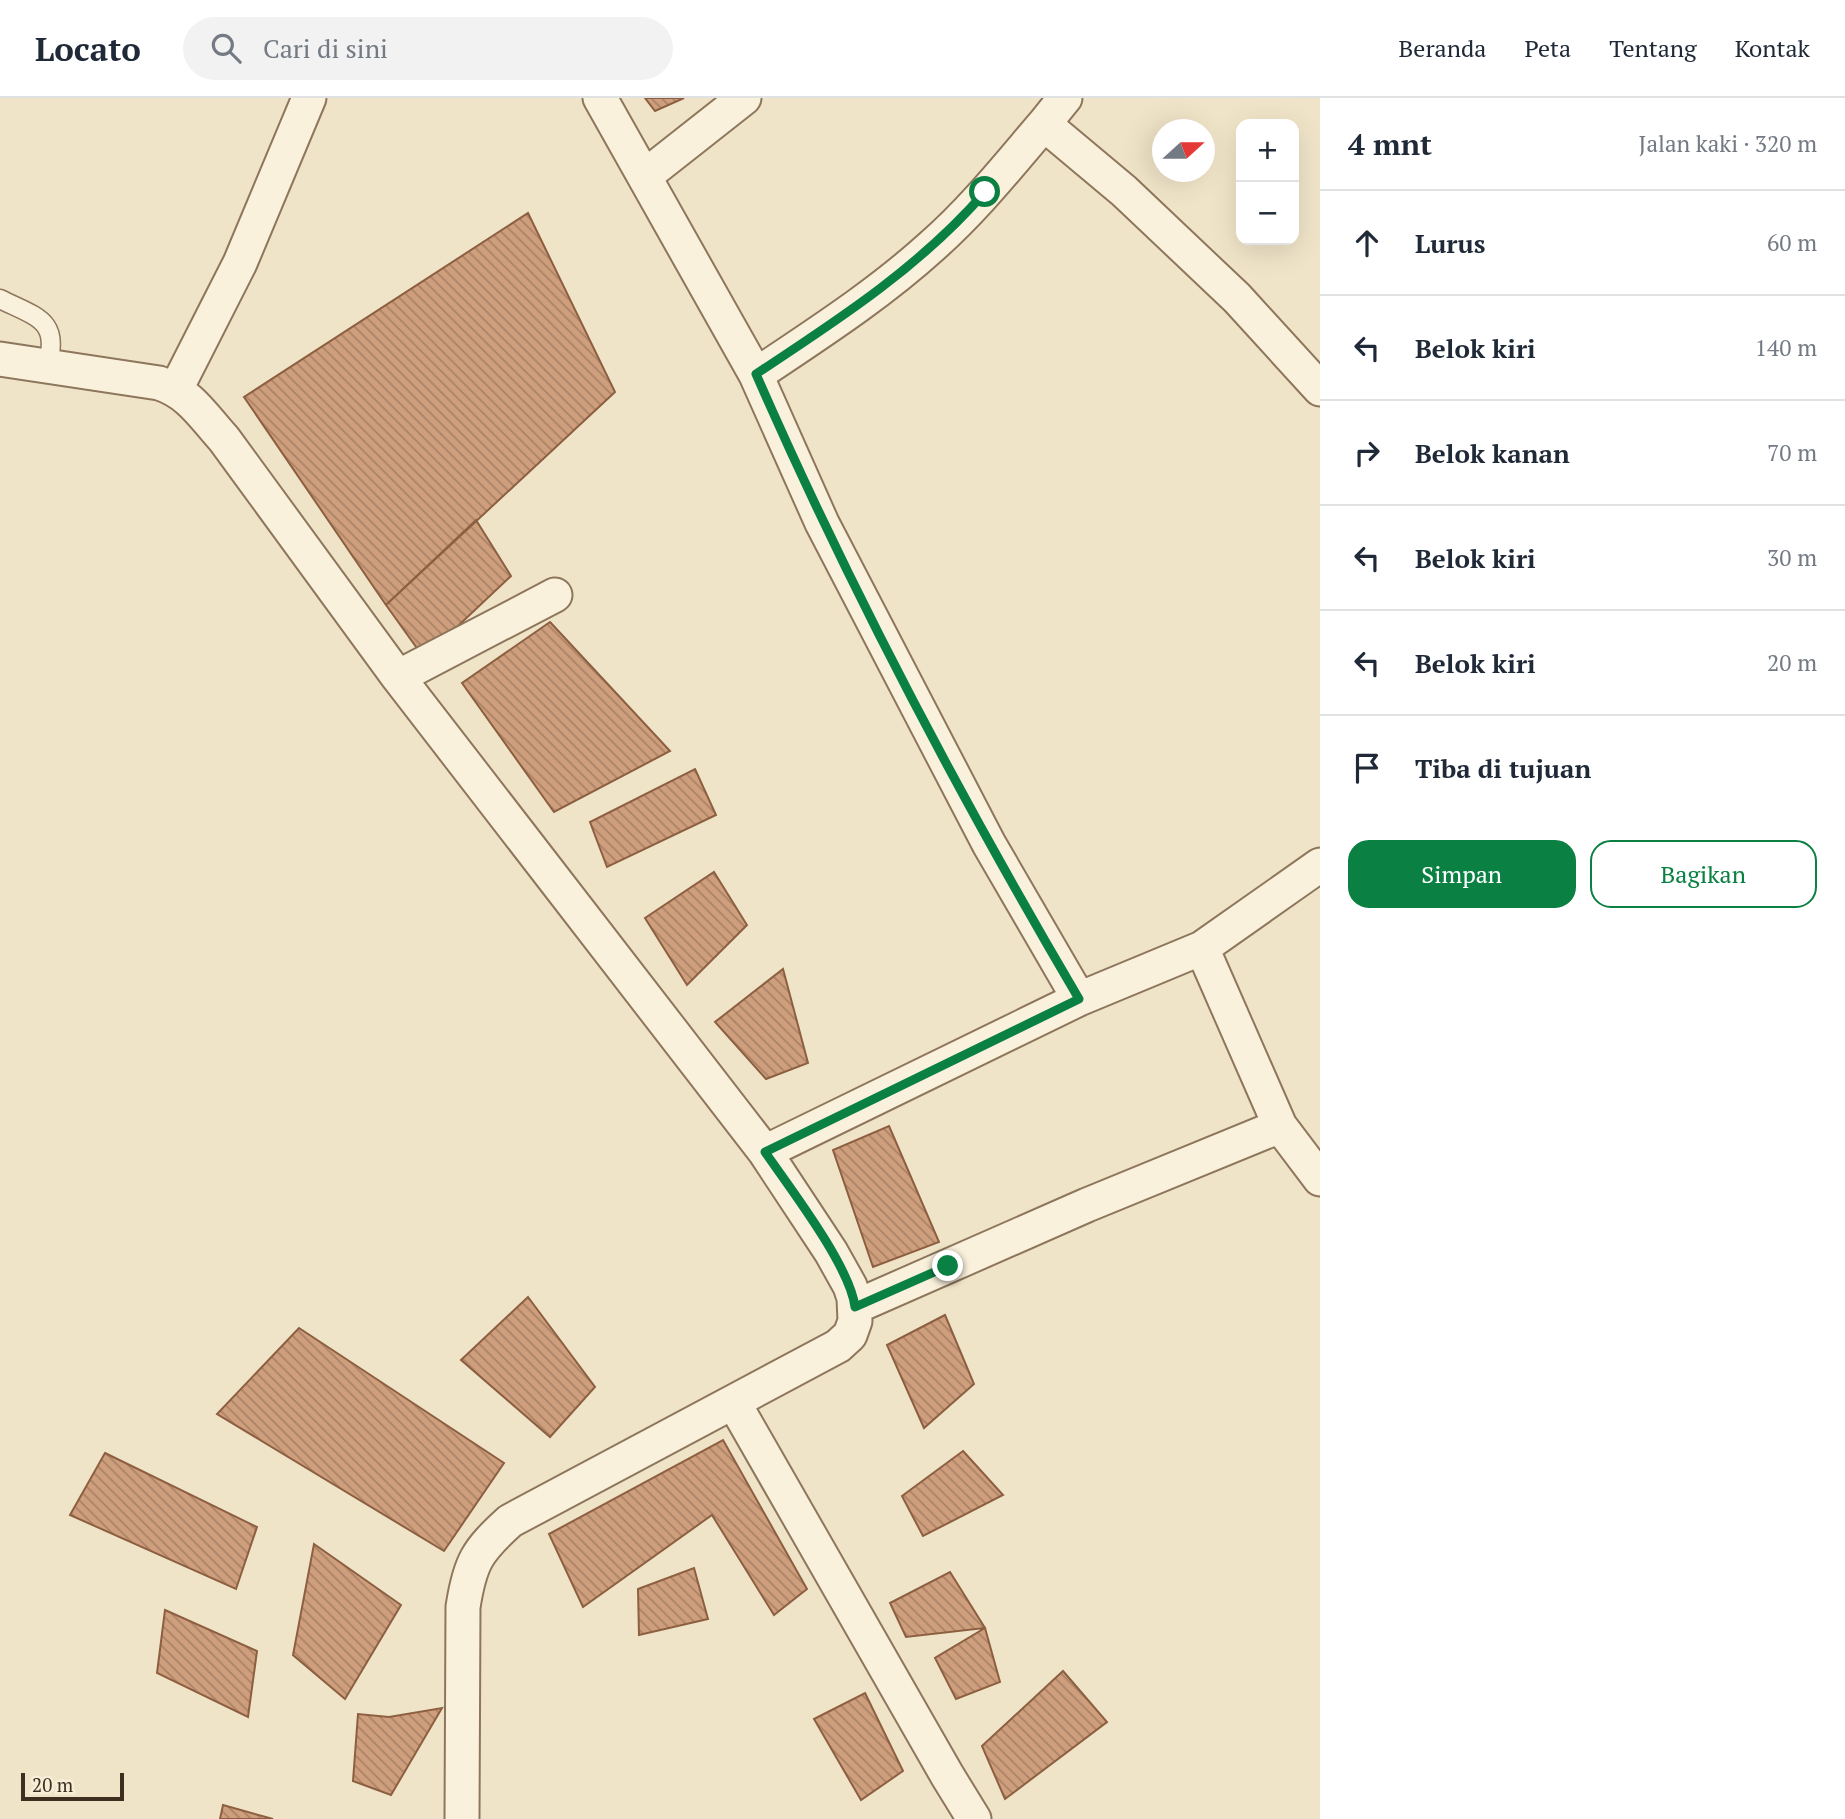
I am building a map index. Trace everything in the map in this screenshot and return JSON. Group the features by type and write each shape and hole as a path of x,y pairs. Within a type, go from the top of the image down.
{"street":[{"path":"176,389 240,263 309,98"},
{"path":"600,98 756,374 822,523 989,844 1079,999"},
{"path":"645,176 744,98"},
{"path":"756,374 851,311 926,252 971,209 1065,98"},
{"path":"1044,124 1124,191 1237,298 1320,388"},
{"path":"0,359 159,383 176,389 193,404 224,439 398,677 765,1152 842,1270 854,1298 855,1321 850,1335 838,1346 510,1521 477,1554 468,1576 463,1607 462,1819"},
{"path":"398,677 555,595"},
{"path":"765,1152 1079,999 1202,948 1320,865"},
{"path":"1202,948 1280,1126 1320,1180"},
{"path":"855,1307 1087,1205 1280,1126"},
{"path":"734,1403 974,1819"}],"lane":[{"path":"0,299 39,318 51,330 52,348 47,366"}],"building":[{"path":"645,98 684,98 655,111"},
{"path":"528,213 615,392 386,605 244,397"},
{"path":"476,520 511,576 424,658 386,605"},
{"path":"550,622 670,751 554,812 462,683"},
{"path":"695,769 716,815 607,867 590,822"},
{"path":"714,872 747,925 687,985 645,918"},
{"path":"783,969 808,1063 766,1079 715,1022"},
{"path":"889,1126 939,1242 873,1267 833,1150"},
{"path":"528,1297 595,1387 550,1437 461,1360"},
{"path":"945,1315 974,1384 924,1428 887,1345"},
{"path":"299,1328 504,1463 444,1551 217,1414"},
{"path":"723,1440 807,1589 774,1615 712,1515 583,1607 549,1534"},
{"path":"963,1451 1003,1495 923,1536 902,1496"},
{"path":"105,1453 257,1527 236,1589 70,1515"},
{"path":"314,1544 401,1605 345,1699 293,1655"},
{"path":"694,1568 708,1619 639,1635 638,1589"},
{"path":"950,1572 985,1628 906,1637 890,1603"},
{"path":"165,1610 257,1651 248,1717 157,1673"},
{"path":"985,1628 1000,1682 956,1699 935,1658"},
{"path":"1063,1671 1107,1722 1005,1799 982,1746"},
{"path":"865,1693 903,1771 861,1800 814,1719"},
{"path":"442,1708 391,1795 353,1781 358,1714 389,1717"},
{"path":"223,1805 273,1819 220,1819"}],"route":[{"path":"948,1266 855,1307 850,1286 842,1270 765,1152 1079,999 989,844 822,523 756,374 851,311 899,275 971,209 985,192"}]}
